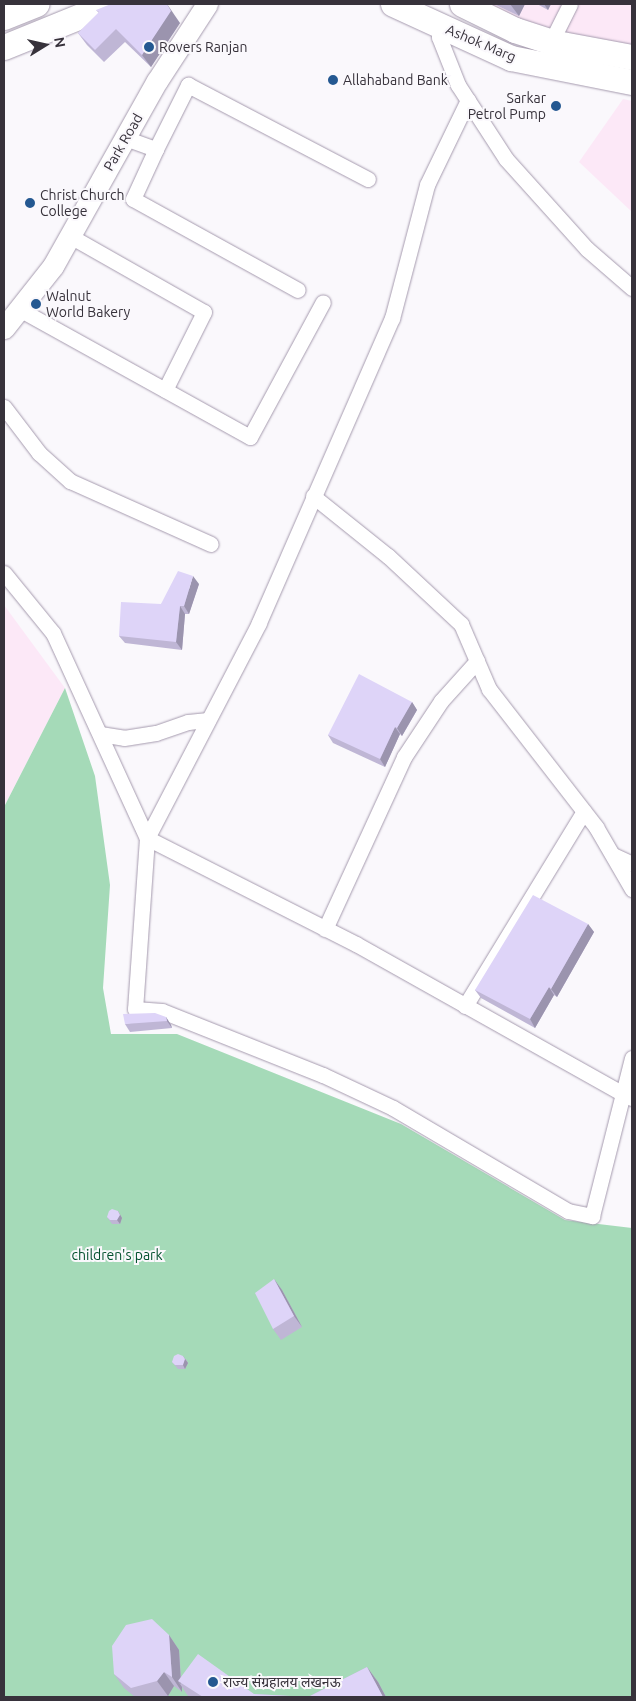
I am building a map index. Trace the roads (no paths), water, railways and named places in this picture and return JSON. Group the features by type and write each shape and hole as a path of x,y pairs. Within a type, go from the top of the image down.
{"main road":[{"path":"4,17 36,4"},
{"path":"4,47 110,4"},
{"name":"Ashok Marg","path":"393,4 511,58 632,82"},
{"name":"Ashok Marg","path":"462,4 515,30 551,42 632,57"}],"street":[{"name":"Park Road","path":"4,328 54,266 157,81 207,4"},
{"path":"551,42 570,4"},
{"path":"439,24 439,37 458,85 506,159 587,249 632,288"},
{"path":"298,290 133,199 188,85 368,179"},
{"path":"468,100 428,185 392,318 258,623 147,838 135,1009 162,1011 324,1075 393,1108 568,1211 592,1216 627,1096 632,1058"},
{"path":"125,138 156,149"},
{"path":"70,236 204,312 165,390"},
{"path":"19,309 250,437 323,302"},
{"path":"4,407 39,452 70,481 211,544"},
{"path":"313,496 388,556 461,624 489,689 584,810 632,889"},
{"path":"4,573 53,633 147,838 326,929 627,1096"},
{"path":"326,929 404,758 441,701 477,661"},
{"path":"100,734 124,738 156,733 188,722 208,720"},
{"path":"465,1006 584,810"},
{"path":"613,855 632,864"}],"place":[{"name":"Rovers Ranjan","path":"149,47"},
{"name":"Allahaband Bank","path":"333,80"},
{"name":"Sarkar Petrol Pump","path":"556,106"},
{"name":"Christ Church College","path":"30,203"},
{"name":"Walnut World Bakery","path":"36,304"},
{"name":"राज्य संग्रहालय लखनऊ","path":"213,1682"}],"park label":[{"name":"children's park","path":"117,1255"}]}
